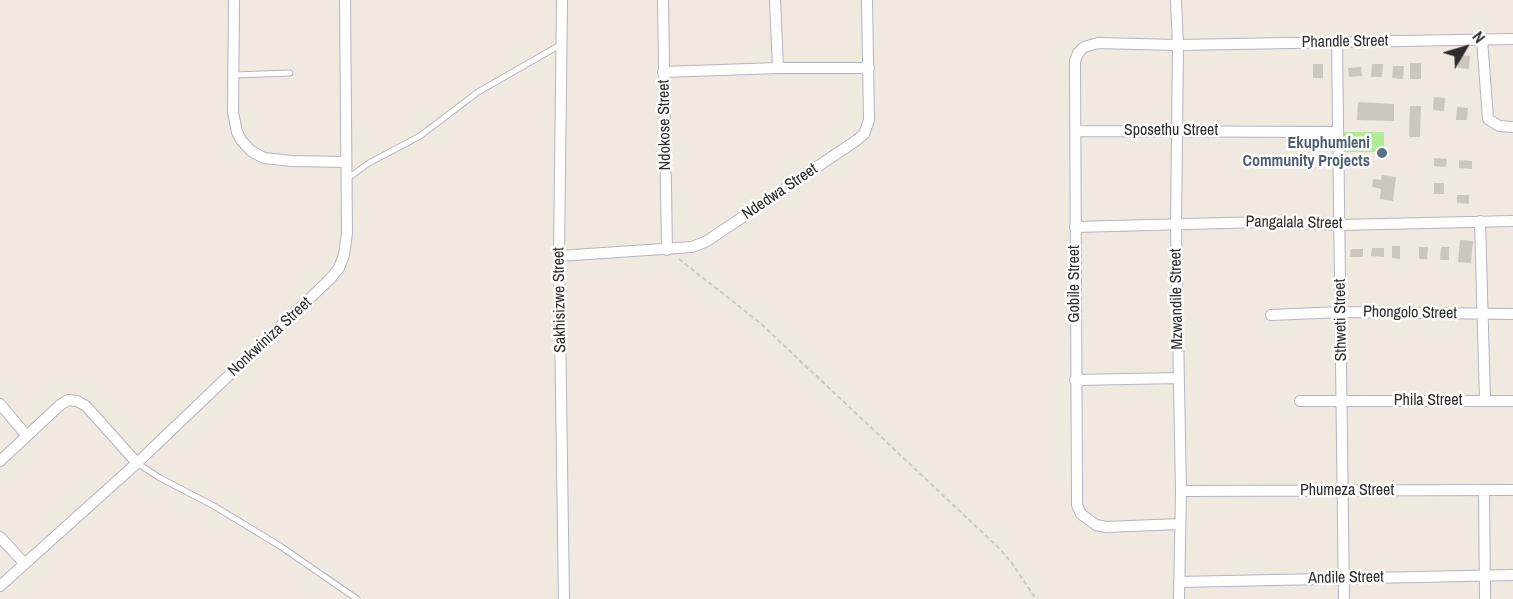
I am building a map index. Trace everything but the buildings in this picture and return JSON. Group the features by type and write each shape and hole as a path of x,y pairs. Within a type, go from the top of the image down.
{"street":[{"path":"234,0 235,124 241,140 251,151 272,160 346,162"},
{"name":"Nonkwiniza Street","path":"0,586 136,463 336,273 346,247 345,0"},
{"name":"Sakhisizwe Street","path":"562,0 559,256 564,599"},
{"name":"Ndokose Street","path":"663,0 667,250"},
{"path":"775,0 778,68"},
{"name":"Ndedwa Street","path":"559,256 667,250 692,247 707,241 864,134 869,120 867,0"},
{"name":"Mzwandile Street","path":"1176,0 1178,45 1176,225 1181,491 1179,599"},
{"path":"1482,39 1488,119 1499,126 1513,127"},
{"name":"Phandle Street","path":"1178,45 1513,39"},
{"name":"Sthweti Street","path":"1337,42 1344,599"},
{"name":"Gobile Street","path":"1178,45 1098,43 1084,47 1078,53 1075,61 1075,381 1077,505 1081,514 1089,522 1106,527 1180,524"},
{"path":"663,72 869,68"},
{"name":"Sposethu Street","path":"1076,131 1338,132"},
{"name":"Pangalala Street","path":"1075,227 1263,222 1339,225 1513,220"},
{"path":"1480,221 1485,401"},
{"name":"Phongolo Street","path":"1271,315 1341,312 1513,314"},
{"path":"1075,381 1179,378"},
{"path":"0,461 68,400 77,401 86,406 136,463"},
{"name":"Phila Street","path":"1300,401 1513,400"},
{"path":"0,404 27,436"},
{"path":"1484,490 1485,599"},
{"name":"Phumeza Street","path":"1181,491 1513,490"},
{"path":"0,537 24,563"},
{"name":"Andile Street","path":"1179,582 1513,576"}],"lane":[{"path":"346,179 369,163 425,133 478,92 561,45"},
{"path":"234,75 290,73"},
{"path":"136,463 271,540 357,599"}],"path":[{"path":"667,250 759,322 1000,549 1036,599"}],"green space":[{"path":"1341,132 1384,132 1384,152 1342,152"}],"place":[{"name":"Ekuphumleni Community Projects","path":"1382,153"}]}
